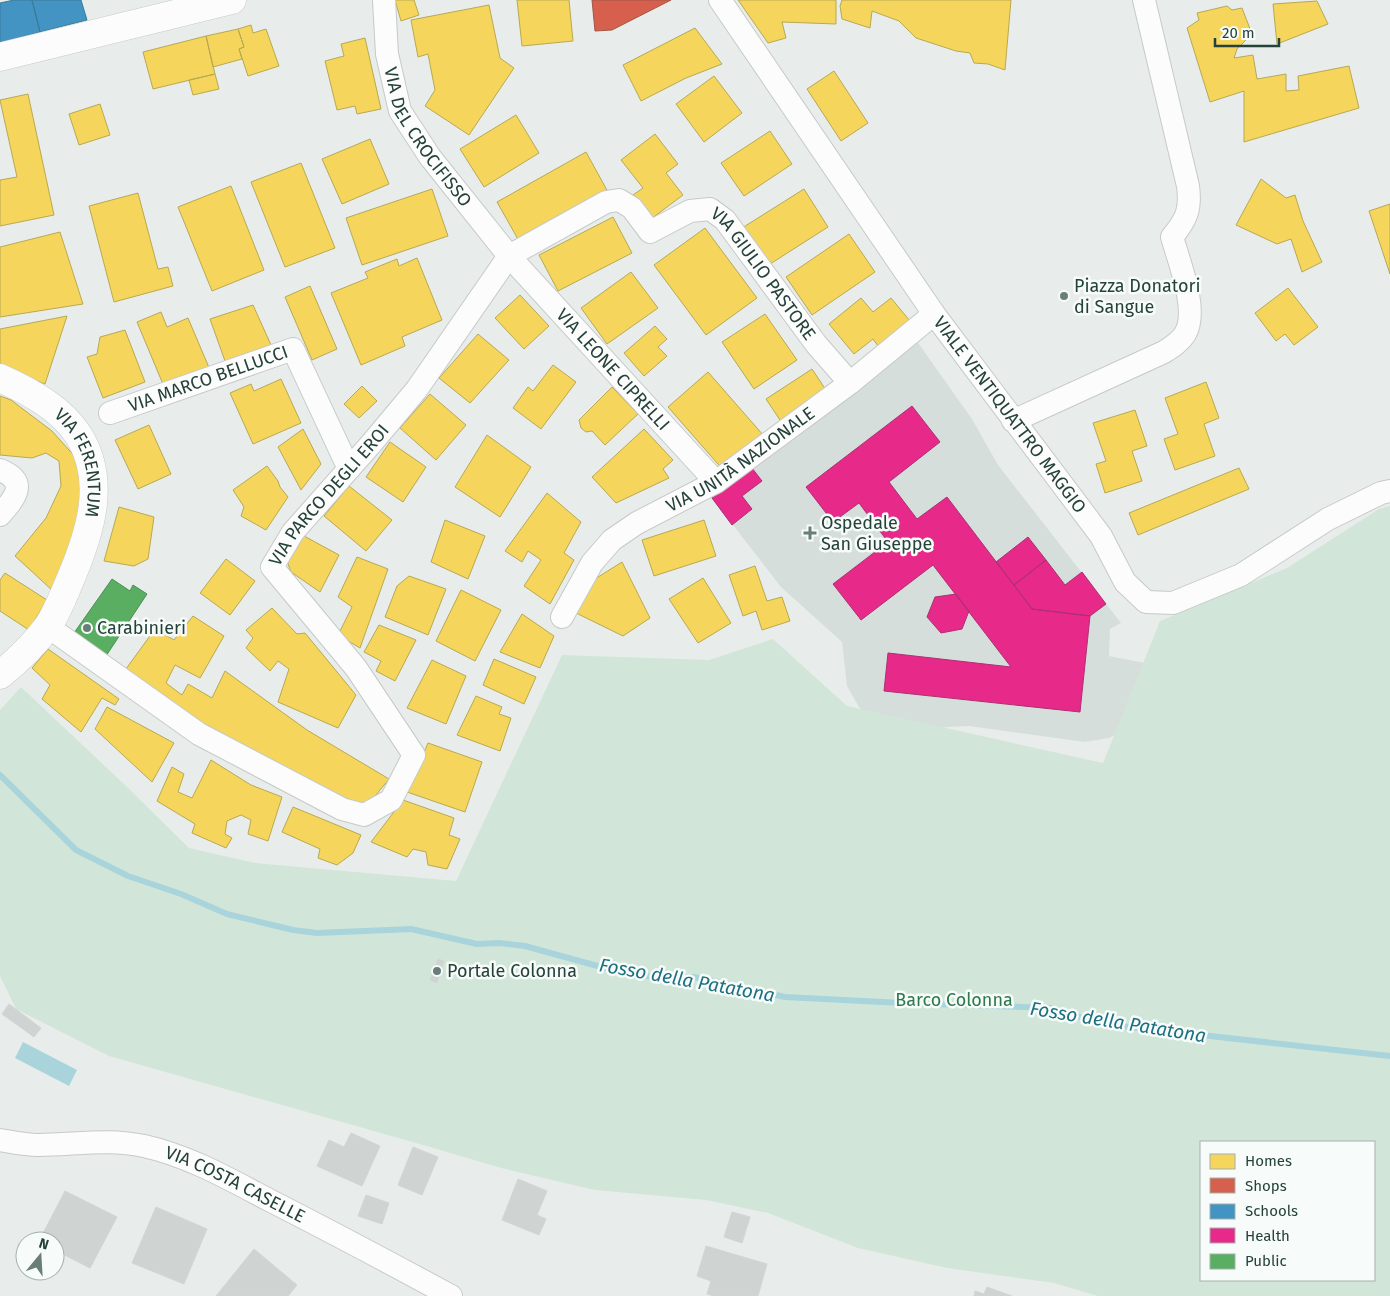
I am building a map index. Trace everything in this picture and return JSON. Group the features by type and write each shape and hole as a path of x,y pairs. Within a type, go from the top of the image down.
{"main road":[{"path":"0,58 232,0"},
{"name":"VIA FERENTUM","path":"0,378 37,397 64,419 79,437 89,456 92,468 94,498 86,540 61,602 47,626 30,647 0,675"}],"street":[{"name":"VIA DEL CROCIFISSO","path":"384,0 387,54 400,111 430,158 510,256"},
{"name":"VIALE VENTIQUATTRO MAGGIO","path":"720,0 934,314 1101,536 1125,582 1146,602 1159,604 1173,603 1241,575 1328,519 1380,493 1390,491"},
{"path":"1013,421 1164,352 1176,344 1185,334 1190,322 1190,308 1172,237 1182,225 1188,212 1190,199 1144,0"},
{"name":"VIA GIULIO PASTORE","path":"510,256 606,202 619,200 632,208 650,232 690,211 710,209 725,220 816,344 850,383"},
{"name":"VIA PARCO DEGLI EROI","path":"47,626 199,734 342,809 364,815 391,800 414,755 356,668 272,568 293,532 417,389 510,256"},
{"name":"VIA LEONE CIPRELLI","path":"510,256 716,482"},
{"name":"VIA UNITÀ NAZIONALE","path":"562,617 592,563 612,540 637,523 716,482 850,383 934,314"},
{"name":"VIA MARCO BELLUCCI","path":"110,413 292,349 349,469"},
{"path":"0,470 10,474 16,482 18,492 0,514"},
{"name":"VIA COSTA CASELLE","path":"0,1140 37,1145 90,1141 122,1142 151,1147 178,1156 207,1168 451,1296"}],"shaded area":[{"name":"Ospedale San Giuseppe","path":"916,340 972,419 998,465 1121,623 1110,629 1109,656 1165,667 1130,727 1109,738 1085,742 969,726 947,727 924,733 877,722 859,707 847,686 842,642 781,587 712,498","holes":["806,487 917,519 947,497 1032,609 1090,616 1080,712 884,690 1011,667 933,565 860,620 833,584 888,542 859,503 833,522"]}],"green space":[{"name":"Barco Colonna","path":"1390,506 1390,1296 1098,1296 1054,1283 947,1268 858,1248 768,1213 706,1200 595,1190 501,1168 109,1056 16,1009 0,976 0,710 21,687 189,848 255,863 456,881 562,655 709,660 773,639 847,706 1103,763 1160,621 1287,568 1379,509"}],"water":[{"path":"23,1042 77,1070 69,1086 15,1058"}],"building: Homes":[{"path":"395,0 414,0 419,15 401,21"},
{"path":"517,0 569,0 573,41 522,46"},
{"path":"738,0 836,0 836,24 782,22 786,38 768,43"},
{"path":"842,0 1011,0 1005,70 988,64 974,63 970,53 956,51 916,38 899,21 872,11 870,28 842,19 840,6"},
{"path":"1317,1 1328,24 1277,44 1273,4"},
{"path":"489,5 500,58 514,68 469,135 425,106 435,90 428,54 418,57 411,20"},
{"path":"1227,6 1232,10 1242,8 1252,34 1237,49 1234,58 1253,55 1257,79 1286,74 1286,91 1299,90 1298,76 1349,66 1359,108 1244,142 1244,91 1210,102 1187,28 1199,20 1197,13"},
{"path":"251,25 253,33 266,29 279,66 248,76 239,49 244,47 238,29"},
{"path":"695,28 722,64 686,78 641,101 623,65"},
{"path":"238,29 244,47 239,49 242,59 213,67 206,36"},
{"path":"206,36 215,74 153,89 143,52"},
{"path":"365,38 381,109 357,114 355,106 337,110 325,61 344,56 341,44"},
{"path":"834,71 868,123 841,141 807,89"},
{"path":"215,74 219,89 193,95 189,80"},
{"path":"714,76 742,113 704,142 676,104"},
{"path":"28,94 54,215 0,226 0,180 17,177 0,100"},
{"path":"100,104 110,135 79,145 69,114"},
{"path":"516,115 539,153 484,187 460,149"},
{"path":"770,131 792,164 744,196 721,163"},
{"path":"655,134 678,164 666,173 683,195 651,219 633,195 643,188 621,160"},
{"path":"370,139 389,184 342,204 322,159"},
{"path":"586,152 608,192 519,241 497,202"},
{"path":"301,163 335,248 285,267 251,182"},
{"path":"1261,179 1286,198 1295,195 1303,221 1322,262 1302,272 1291,239 1277,244 1236,225"},
{"path":"231,186 264,270 212,291 178,207"},
{"path":"432,189 448,236 362,265 346,218"},
{"path":"804,189 828,227 767,266 742,228"},
{"path":"138,193 158,269 168,267 173,286 114,302 89,206"},
{"path":"1390,204 1390,274 1369,211"},
{"path":"613,217 632,253 558,291 539,255"},
{"path":"705,228 757,298 706,335 654,265"},
{"path":"60,232 83,304 0,317 0,247"},
{"path":"849,234 875,272 812,315 786,277"},
{"path":"417,258 442,320 402,337 405,346 361,365 331,293 368,278 365,272 397,259 399,266"},
{"path":"631,272 658,308 607,344 581,308"},
{"path":"310,286 337,349 312,360 285,297"},
{"path":"1288,288 1318,327 1294,345 1285,334 1276,341 1255,313"},
{"path":"520,295 549,326 524,349 495,318"},
{"path":"861,298 873,312 891,298 910,321 878,346 873,339 854,354 829,324"},
{"path":"253,305 271,345 225,361 210,319"},
{"path":"161,312 167,327 188,318 210,370 165,389 137,322"},
{"path":"765,314 797,360 754,389 722,342"},
{"path":"67,316 45,384 0,367 0,329"},
{"path":"655,326 667,339 658,347 667,356 644,376 624,353"},
{"path":"125,330 145,382 103,398 87,357 97,354 100,337"},
{"path":"478,334 509,360 470,403 439,378"},
{"path":"553,365 576,382 541,429 513,408 528,387 533,391"},
{"path":"812,369 828,393 782,423 766,399"},
{"path":"708,372 764,436 724,471 668,407"},
{"path":"281,379 301,423 253,444 230,393 251,384 254,391"},
{"path":"1206,382 1219,418 1204,424 1215,456 1175,470 1164,439 1178,434 1165,398"},
{"path":"362,386 377,401 359,418 344,404"},
{"path":"612,387 638,414 605,445 592,431 586,432 581,428 579,420"},
{"path":"430,394 466,425 436,460 400,428"},
{"path":"0,396 11,400 52,431 78,460 86,489 79,533 53,591 15,556 46,518 61,486 59,461 46,453 32,458 0,455"},
{"path":"1135,410 1147,446 1132,451 1142,481 1105,493 1096,464 1106,461 1093,423"},
{"path":"149,425 171,474 138,489 115,440"},
{"path":"303,429 321,464 301,490 278,447"},
{"path":"644,429 673,460 663,469 669,478 616,503 592,477"},
{"path":"487,435 531,467 500,517 455,487"},
{"path":"390,442 426,467 403,502 366,477"},
{"path":"267,466 288,497 266,530 241,516 244,507 233,490"},
{"path":"1239,468 1249,489 1138,535 1129,513"},
{"path":"349,486 392,520 366,551 324,516"},
{"path":"547,493 581,522 564,553 574,560 550,604 524,586 541,560 528,551 522,562 505,551"},
{"path":"119,507 154,517 148,559 134,566 104,561"},
{"path":"445,520 485,536 468,579 431,562"},
{"path":"704,520 716,556 654,576 642,540"},
{"path":"304,536 339,555 320,592 291,572 287,561"},
{"path":"357,557 388,569 360,648 338,635 352,607 338,597"},
{"path":"226,559 255,581 230,615 200,593"},
{"path":"622,562 650,618 623,636 574,612 587,584"},
{"path":"755,566 767,601 782,597 790,621 762,630 756,611 743,616 729,575"},
{"path":"5,573 47,600 29,630 0,611 0,580"},
{"path":"409,576 446,589 428,635 385,617 397,586"},
{"path":"703,578 731,623 698,643 669,599"},
{"path":"461,590 501,610 475,661 436,641"},
{"path":"272,608 297,634 305,633 356,695 338,728 278,702 289,669 278,661 270,671 246,648 253,638 246,630"},
{"path":"522,614 554,636 540,668 500,652"},
{"path":"193,616 224,636 200,678 175,665 166,683 182,695 188,684 212,698 225,671 307,730 389,779 367,806 307,784 203,730 123,673 155,629 174,640"},
{"path":"379,625 416,640 395,681 376,671 381,661 364,652"},
{"path":"48,649 119,699 115,705 102,698 81,732 42,699 50,685 32,668"},
{"path":"494,659 536,677 524,704 483,685"},
{"path":"432,660 466,676 446,724 407,708"},
{"path":"476,696 502,707 499,714 511,718 500,751 457,735"},
{"path":"107,707 174,743 152,782 95,729"},
{"path":"428,743 482,762 465,812 407,792"},
{"path":"211,760 251,785 282,797 268,841 248,834 251,820 241,815 227,821 225,834 232,838 226,848 192,833 195,824 157,801 172,767 184,774 178,792 192,798"},
{"path":"403,800 454,818 449,835 460,839 447,869 428,865 426,852 413,849 407,857 371,842"},
{"path":"293,807 361,835 353,853 337,865 318,858 320,849 282,832"}],"building: Shops":[{"path":"592,0 671,0 612,30 595,31"}],"building: Schools":[{"path":"14,0 32,0 40,32 0,44 0,3"},
{"path":"32,0 81,0 87,20 40,32"}],"building: Health":[{"name":"Ospedale San Giuseppe","path":"912,406 940,442 889,482 917,519 947,497 1032,609 1090,616 1080,712 884,691 888,653 1011,667 933,565 861,620 833,584 888,542 859,503 833,522 806,487"},
{"path":"752,468 762,481 742,496 752,509 732,525 712,498"},
{"path":"1028,537 1046,560 1014,585 996,562"},
{"path":"1046,560 1065,585 1082,572 1106,604 1090,616 1032,609 1014,585"},
{"path":"956,594 969,611 962,629 941,633 927,617 935,597"}],"building: Public":[{"path":"112,579 130,591 133,585 147,594 106,656 74,633"}],"building: Other":[{"name":"Portale Colonna","path":"438,959 444,961 437,983 430,980"},
{"path":"9,1004 41,1028 34,1037 2,1014"},
{"path":"351,1133 380,1146 362,1186 317,1166 329,1140 344,1147"},
{"path":"413,1147 438,1157 422,1195 398,1185"},
{"path":"518,1179 547,1191 537,1215 546,1219 539,1235 502,1220"},
{"path":"65,1191 117,1217 90,1268 65,1255 65,1231 44,1231"},
{"path":"366,1195 389,1203 382,1224 358,1216"},
{"path":"156,1207 207,1229 184,1284 132,1263"},
{"path":"732,1212 750,1217 742,1243 724,1237"},
{"path":"706,1246 767,1264 758,1296 714,1296 707,1294 711,1281 697,1276"},
{"path":"254,1249 297,1285 288,1296 216,1296"},
{"path":"987,1287 1012,1296 974,1296 975,1291 984,1294"}],"waterway":[{"name":"Fosso della Patatona","path":"0,775 76,850 128,876 181,894 227,914 293,930 317,933 411,929 477,944 499,943 525,946 623,973 654,977 694,977 785,997 1053,1008 1095,1022 1129,1027 1390,1056"}],"place":[{"name":"Piazza Donatori di Sangue","path":"1064,296"},
{"name":"Ospedale San Giuseppe","path":"810,533"},
{"name":"Carabinieri","path":"87,628"},
{"name":"Portale Colonna","path":"437,971"}]}
